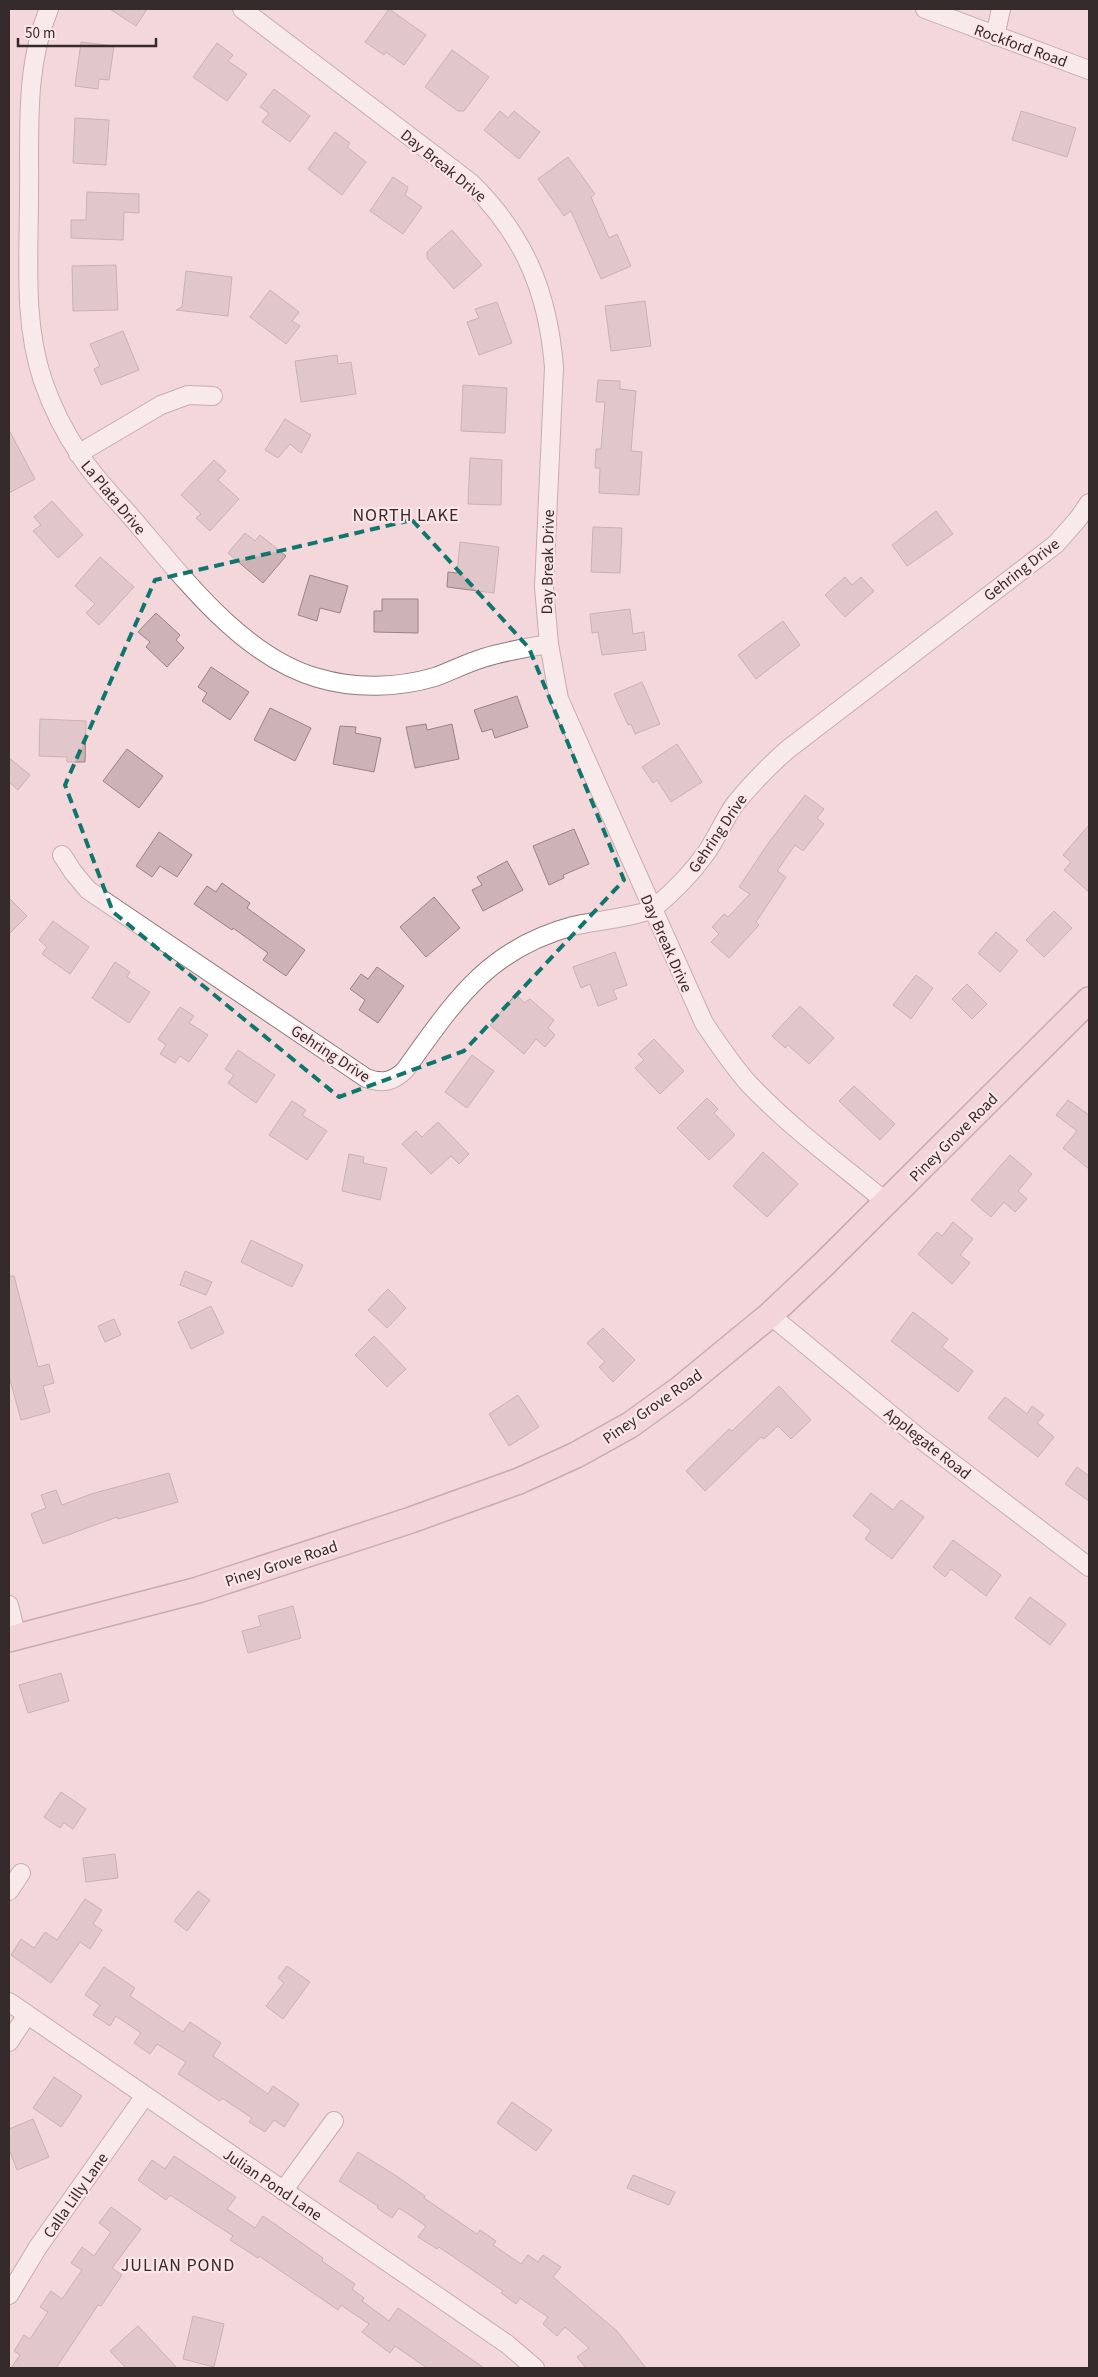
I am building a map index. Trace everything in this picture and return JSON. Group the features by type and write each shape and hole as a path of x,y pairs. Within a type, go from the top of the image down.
{"main road":[{"name":"Piney Grove Road","path":"13,1638 219,1584 411,1520 519,1481 576,1456 630,1424 680,1390 770,1315 1089,1000"}],"street":[{"name":"La Plata Drive","path":"49,9 36,50 30,88 28,304 33,342 43,381 58,417 78,454 177,571 235,631 260,650 287,666 317,678 344,684 376,686 404,684 435,677 482,658 515,649 549,644"},
{"name":"Day Break Drive","path":"242,9 471,183 494,206 514,234 533,271 552,334 554,368 544,587 549,644 560,699 652,910 704,1023 728,1059 750,1084 788,1120 886,1202"},
{"name":"Rockford Road","path":"925,9 1089,70"},
{"path":"995,36 1001,9"},
{"path":"78,454 161,405 188,394 213,396"},
{"name":"Gehring Drive","path":"62,855 88,890 366,1078 376,1082 389,1081 399,1076 455,1000 478,977 504,958 528,944 558,931 652,910 692,871 707,852 734,806 756,779 787,750 1056,544 1089,503"},
{"name":"Applegate Road","path":"770,1315 918,1437 1089,1567"},
{"path":"9,1605 13,1638"},
{"path":"9,1891 21,1873"},
{"name":"Julian Pond Lane","path":"9,2002 506,2344 535,2368"},
{"path":"9,2042 27,2015"},
{"name":"Calla Lilly Lane","path":"9,2295 38,2247 144,2096"},
{"path":"283,2192 334,2121"}],"highlighted area":[{"path":"412,520 529,648 624,880 464,1051 339,1097 113,912 65,785 155,580"}],"building":[{"path":"110,9 147,9 136,26"},
{"path":"389,9 426,35 404,65 386,52 384,55 365,42"},
{"path":"81,42 114,46 109,80 99,79 98,89 75,86"},
{"path":"217,43 233,55 228,61 247,74 227,101 193,77"},
{"path":"452,50 489,77 464,111 458,111 425,87"},
{"path":"274,89 310,116 290,142 262,122 269,113 260,107"},
{"path":"500,111 508,118 514,111 540,132 519,159 484,130"},
{"path":"1021,111 1076,128 1067,157 1012,140"},
{"path":"75,118 109,120 106,165 73,163"},
{"path":"335,132 350,143 347,147 366,162 342,195 308,169"},
{"path":"568,157 595,194 591,197 609,238 617,234 631,266 601,279 571,211 564,216 538,179"},
{"path":"393,177 408,187 405,195 422,207 403,234 370,211"},
{"path":"87,192 139,194 139,213 124,212 123,240 71,238 71,220 86,220"},
{"path":"452,230 482,265 454,289 427,258 427,252"},
{"path":"116,265 118,310 73,311 72,266"},
{"path":"186,271 232,277 228,316 176,310 182,307"},
{"path":"270,290 299,312 292,321 300,326 286,344 250,317"},
{"path":"645,301 651,346 611,351 605,306"},
{"path":"497,302 512,343 479,355 467,322 479,318 475,309"},
{"path":"123,331 139,370 101,385 94,369 100,366 90,344"},
{"path":"337,355 338,364 351,362 356,394 301,402 295,361"},
{"path":"598,380 620,381 620,389 636,391 631,451 642,452 639,495 599,493 600,468 595,468 596,449 601,449 605,402 596,402"},
{"path":"463,385 507,388 505,433 461,431"},
{"path":"285,419 311,435 301,453 290,444 278,458 265,450"},
{"path":"9,430 35,479 9,493"},
{"path":"470,458 502,460 501,505 468,504"},
{"path":"214,460 226,471 218,480 239,499 210,531 196,518 201,514 181,495"},
{"path":"52,501 83,535 58,558 33,531 41,525 34,517"},
{"path":"936,511 953,534 907,566 892,545"},
{"path":"593,527 622,528 620,573 591,572"},
{"path":"245,533 255,541 260,535 286,556 263,583 228,553"},
{"path":"460,542 499,547 494,593 447,587 448,572 457,573"},
{"path":"100,557 134,587 99,625 86,613 95,604 75,586"},
{"path":"310,575 348,586 340,613 320,608 317,621 298,615"},
{"path":"845,577 852,585 861,577 874,591 845,617 825,595"},
{"path":"382,599 418,599 418,633 374,632 374,611 382,611"},
{"path":"630,609 633,634 644,632 646,650 602,655 598,632 592,633 590,614"},
{"path":"156,613 180,635 176,640 184,648 167,667 146,647 150,642 138,632"},
{"path":"783,621 800,645 756,679 738,655"},
{"path":"211,667 249,692 230,720 202,701 207,693 198,687"},
{"path":"642,682 660,724 635,734 631,724 628,725 614,694"},
{"path":"517,696 528,727 495,738 492,729 482,732 474,710"},
{"path":"270,708 311,728 295,761 254,740"},
{"path":"40,719 86,721 85,762 67,762 67,757 39,756"},
{"path":"426,724 427,730 452,724 459,759 415,768 406,727"},
{"path":"340,726 356,727 355,733 381,738 374,772 333,764"},
{"path":"677,744 702,782 671,802 657,780 653,783 642,767"},
{"path":"127,749 163,776 139,808 103,781"},
{"path":"9,758 30,775 18,790 9,782"},
{"path":"805,795 824,809 817,818 824,824 803,851 795,845 777,871 786,877 756,922 759,925 729,958 711,942 719,934 712,927 724,914 728,917 750,894 739,887 767,845"},
{"path":"1089,825 1089,892 1064,870 1071,862 1063,855"},
{"path":"574,829 589,864 563,875 564,878 549,885 533,846"},
{"path":"159,832 192,855 177,877 160,866 152,877 136,866"},
{"path":"507,861 523,890 483,911 472,890 482,885 477,877"},
{"path":"222,883 250,903 247,908 305,950 286,976 263,960 268,953 233,928 232,930 194,904 207,886 216,892"},
{"path":"434,897 460,928 426,957 400,927"},
{"path":"9,898 27,916 9,934"},
{"path":"1054,911 1072,928 1044,957 1026,940"},
{"path":"53,921 89,947 70,974 42,954 47,947 39,940"},
{"path":"996,932 1018,951 1000,972 978,953"},
{"path":"615,952 627,985 613,990 617,999 598,1006 590,984 581,988 573,967"},
{"path":"115,962 130,972 127,977 150,992 129,1023 92,998"},
{"path":"377,967 404,986 378,1023 359,1010 365,1000 350,989 361,974 368,979"},
{"path":"916,975 933,988 911,1019 893,1005"},
{"path":"967,984 987,1004 972,1019 952,999"},
{"path":"516,994 524,1003 530,999 554,1020 548,1028 555,1035 545,1047 536,1039 524,1054 490,1025"},
{"path":"800,1006 834,1038 809,1064 788,1045 785,1048 772,1036"},
{"path":"180,1007 194,1016 189,1023 208,1035 189,1062 180,1056 175,1063 160,1054 166,1045 158,1039"},
{"path":"654,1039 684,1071 660,1094 635,1068 644,1060 638,1054"},
{"path":"238,1050 275,1075 256,1103 228,1083 234,1075 225,1069"},
{"path":"472,1055 494,1071 467,1108 445,1092"},
{"path":"854,1086 895,1124 880,1140 839,1101"},
{"path":"707,1098 718,1109 714,1113 735,1135 709,1160 677,1128"},
{"path":"1068,1100 1089,1115 1089,1169 1063,1148 1077,1131 1056,1115"},
{"path":"292,1101 306,1110 302,1115 327,1131 307,1160 269,1135"},
{"path":"438,1122 469,1154 459,1164 451,1156 431,1174 402,1144 416,1131 422,1137"},
{"path":"763,1152 798,1184 767,1217 733,1186"},
{"path":"349,1154 364,1157 363,1163 387,1168 380,1200 342,1191"},
{"path":"1010,1155 1032,1174 1018,1191 1027,1199 1015,1212 1004,1202 991,1217 971,1200"},
{"path":"953,1222 973,1239 960,1255 970,1263 952,1284 918,1254 937,1232 942,1236"},
{"path":"251,1240 303,1265 292,1287 241,1262"},
{"path":"185,1271 212,1282 206,1295 180,1285"},
{"path":"9,1276 14,1276 38,1367 49,1364 54,1383 43,1386 50,1412 21,1420 9,1376"},
{"path":"388,1289 406,1308 387,1328 368,1310"},
{"path":"211,1306 224,1333 191,1349 178,1322"},
{"path":"913,1312 948,1339 942,1347 973,1371 958,1392 891,1341"},
{"path":"114,1319 121,1335 105,1342 98,1326"},
{"path":"603,1328 635,1360 613,1382 599,1367 605,1362 587,1343"},
{"path":"374,1336 406,1369 387,1387 355,1355"},
{"path":"779,1386 811,1420 791,1439 778,1426 764,1439 761,1437 705,1491 686,1471 729,1429 732,1431"},
{"path":"518,1395 539,1427 509,1446 489,1414"},
{"path":"1005,1397 1027,1414 1032,1406 1044,1415 1037,1423 1054,1437 1038,1457 988,1418"},
{"path":"1077,1467 1089,1476 1089,1501 1065,1484"},
{"path":"169,1473 178,1502 118,1519 117,1517 43,1544 31,1514 46,1508 41,1495 56,1490 62,1505 91,1494"},
{"path":"871,1493 893,1510 901,1500 924,1517 892,1559 865,1539 871,1530 853,1516"},
{"path":"953,1540 1001,1575 986,1596 951,1569 945,1577 933,1567"},
{"path":"1030,1597 1066,1624 1050,1645 1015,1618"},
{"path":"293,1606 301,1638 248,1653 242,1631 261,1626 258,1616"},
{"path":"61,1673 69,1701 28,1713 19,1685"},
{"path":"61,1792 86,1809 73,1829 64,1823 60,1828 44,1817"},
{"path":"115,1854 118,1878 86,1882 83,1858"},
{"path":"198,1891 210,1900 187,1931 174,1921"},
{"path":"85,1899 102,1910 93,1924 102,1930 90,1949 80,1942 51,1983 11,1955 21,1939 34,1948 45,1932 57,1940"},
{"path":"287,1966 310,1982 283,2019 266,2006 284,1983 278,1978"},
{"path":"104,1967 135,1988 130,1996 183,2032 190,2022 221,2043 213,2056 268,2094 273,2086 299,2104 284,2127 274,2120 265,2132 249,2122 252,2118 222,2098 220,2101 178,2074 186,2062 157,2044 150,2054 134,2043 141,2033 116,2016 110,2026 93,2015 100,2005 85,1995"},
{"path":"54,2077 82,2096 61,2127 33,2108"},
{"path":"512,2102 552,2130 536,2151 497,2123"},
{"path":"33,2119 49,2157 17,2170 9,2149 9,2129"},
{"path":"358,2152 398,2177 425,2196 424,2198 477,2234 480,2230 496,2241 493,2245 521,2264 528,2255 538,2262 543,2255 561,2267 553,2277 617,2331 646,2368 586,2368 577,2357 589,2348 565,2327 557,2336 543,2324 548,2317 520,2298 516,2304 501,2293 503,2291 439,2247 437,2249 418,2237 426,2226 399,2208 392,2218 377,2208 378,2206 339,2181"},
{"path":"174,2156 236,2197 227,2209 255,2228 263,2216 323,2258 322,2261 355,2284 352,2289 364,2298 362,2301 389,2321 398,2308 484,2368 427,2368 395,2346 390,2353 362,2332 369,2324 341,2305 338,2310 259,2256 258,2258 230,2240 233,2236 170,2195 166,2200 138,2180 152,2160 165,2169"},
{"path":"633,2175 675,2192 669,2205 627,2188"},
{"path":"111,2207 141,2229 112,2268 122,2275 101,2306 98,2305 56,2368 11,2368 20,2355 14,2351 24,2335 30,2339 48,2312 40,2307 51,2291 62,2299 82,2270 71,2263 82,2247 94,2256 111,2232 99,2223"},
{"path":"193,2316 224,2324 214,2367 183,2359"},
{"path":"138,2326 177,2368 126,2368 110,2351"}],"district":[{"name":"NORTH LAKE","path":"406,515"},
{"name":"JULIAN POND","path":"178,2265"}]}
